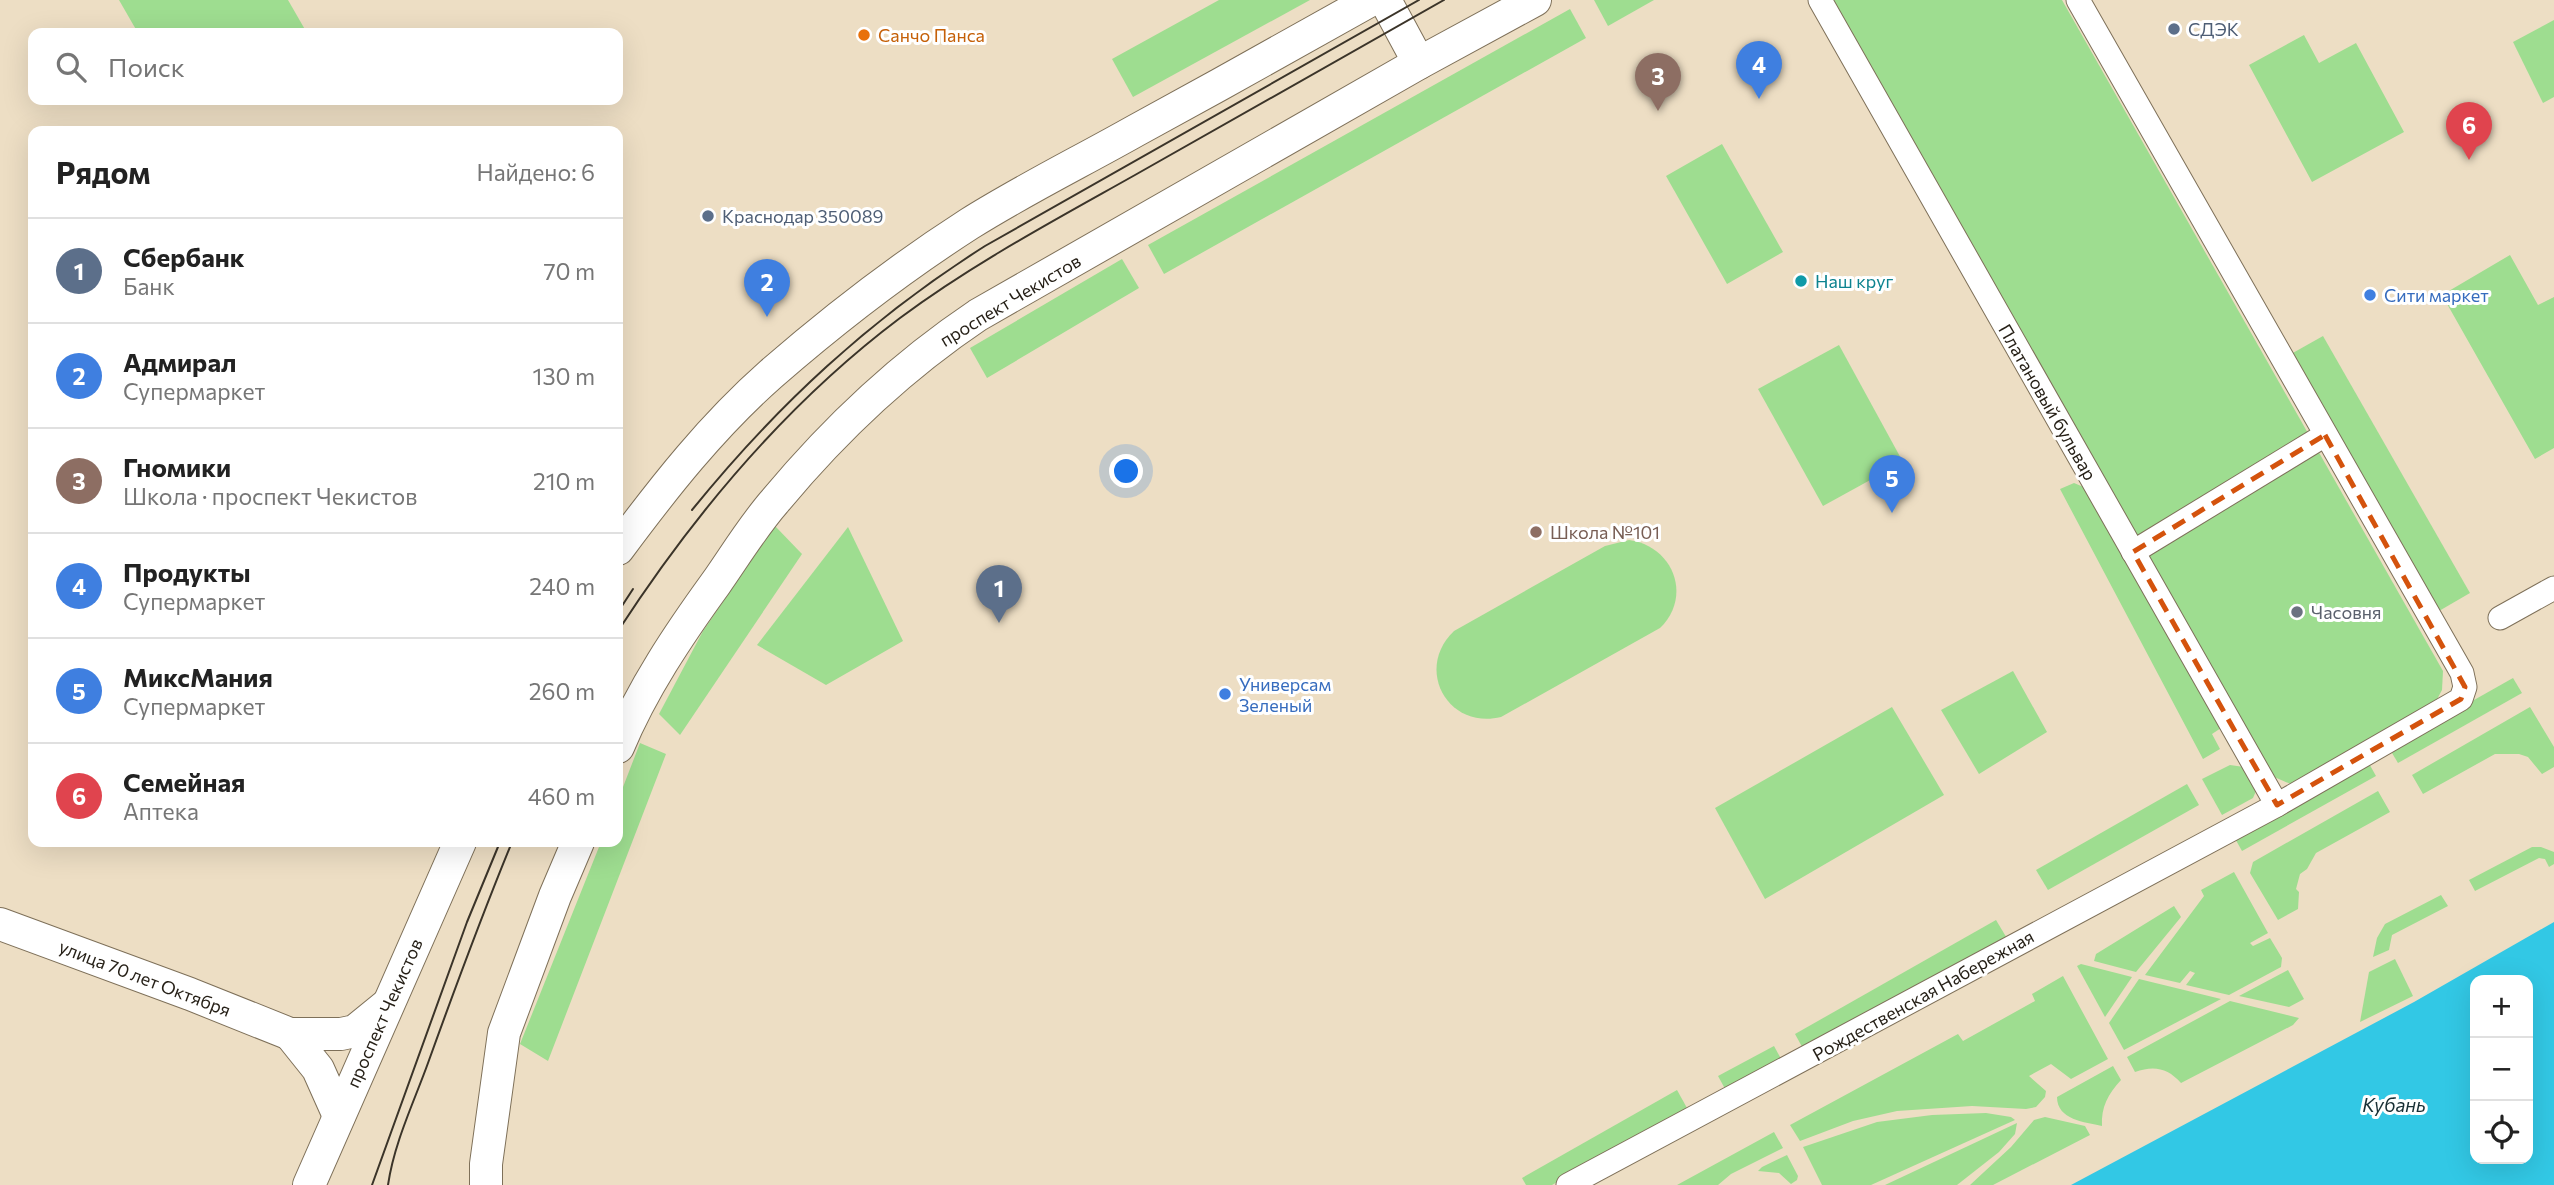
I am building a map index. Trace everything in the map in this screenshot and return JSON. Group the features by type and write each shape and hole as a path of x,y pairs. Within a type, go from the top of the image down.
{"main road":[{"path":"623,542 670,479 769,376 856,304 915,260 1035,186 1371,0"},
{"path":"1385,0 1419,63"},
{"name":"проспект Чекистов","path":"623,734 685,625 773,503 836,434 881,390 940,340 978,315 1419,63 1535,0"},
{"name":"проспект Чекистов","path":"309,1185 458,847"},
{"path":"486,1185 486,1164 504,1033 576,847"},
{"name":"улица 70 лет Октября","path":"0,924 290,1034 341,1034 355,1031 387,1005"},
{"name":"улица 70 лет Октября","path":"290,1034 318,1069 339,1116"}],"street":[{"name":"Платановый бульвар","path":"1820,0 2277,805"},
{"path":"2078,0 2325,435 2133,551"},
{"name":"Рождественская Набережная","path":"1568,1185 2277,805 2461,699 2465,687 2462,673 2325,435"},
{"path":"2500,618 2554,588"}],"highlighted area":[{"path":"2325,435 2465,687 2461,699 2277,805 2133,552"}],"green space":[{"path":"119,0 288,0 304,28 135,28"},
{"path":"1219,0 1310,0 1133,97 1112,59"},
{"path":"1594,0 1654,0 1608,26"},
{"path":"1830,0 2062,0 2443,671 2442,690 2434,705 2295,786 2272,776"},
{"path":"1570,9 1586,38 1164,274 1148,245"},
{"path":"2554,20 2554,97 2543,103 2513,42"},
{"path":"2304,35 2319,63 2356,43 2404,132 2312,182 2249,65"},
{"path":"1722,144 1783,252 1727,284 1666,176"},
{"path":"2510,255 2538,305 2554,297 2554,448 2535,459 2442,295"},
{"path":"1122,259 1139,288 987,378 970,348"},
{"path":"2323,336 2470,593 2439,611 2291,354"},
{"path":"1839,345 1903,462 1823,506 1758,389"},
{"path":"2074,483 2086,488 2221,728 2212,734 2220,749 2203,759 2060,489"},
{"path":"775,526 802,554 680,735 659,714 703,631"},
{"path":"848,527 903,641 826,685 757,645"},
{"path":"1629,540 1644,544 1657,552 1667,562 1673,574 1675,602 1670,615 1660,628 1501,717 1482,719 1452,706 1437,678 1437,662 1442,646 1454,631 1605,546"},
{"path":"2013,671 2047,732 1979,774 1941,710"},
{"path":"2513,678 2522,693 2398,763 2389,748"},
{"path":"1892,707 1944,795 1765,899 1715,808"},
{"path":"2530,707 2554,747 2554,767 2542,774 2528,757 2519,754 2495,754 2423,794 2412,775"},
{"path":"640,743 666,754 548,1061 520,1044 599,847 623,847 623,787"},
{"path":"2367,760 2376,776 2242,851 2233,835"},
{"path":"2230,765 2244,767 2256,791 2253,798 2222,815 2202,779"},
{"path":"2187,784 2199,805 2048,890 2036,870"},
{"path":"2378,791 2390,812 2316,853 2307,869 2300,874 2296,889 2299,892 2298,909 2278,920 2250,873 2253,862"},
{"path":"2532,847 2554,852 2554,864 2549,867 2545,859 2539,858 2475,891 2469,880"},
{"path":"2234,872 2268,933 2250,943 2253,946 2270,938 2282,958 2281,967 2229,995 2186,985 2195,973 2190,971 2180,983 2145,975 2204,896 2201,890"},
{"path":"2441,895 2448,906 2392,935 2389,950 2373,957 2377,938 2385,924"},
{"path":"2174,906 2181,917 2136,972 2094,961 2096,954"},
{"path":"1996,920 2008,940 1806,1054 1795,1034"},
{"path":"2395,959 2413,996 2360,1022 2369,972"},
{"path":"2081,964 2132,977 2105,1017 2077,966"},
{"path":"2288,970 2304,999 2289,1007 2239,996"},
{"path":"2063,976 2108,1059 2071,1079 2051,1064 2029,1076 2046,1091 2045,1097 2036,1107 2026,1109 1972,1106 1897,1111 1853,1121 1800,1141 1790,1125 1958,1034 1963,1041 2035,1001 2032,994"},
{"path":"2139,979 2221,999 2124,1050 2109,1023"},
{"path":"2230,1001 2299,1018 2293,1025 2181,1083 2160,1069 2135,1072 2127,1057"},
{"path":"1774,1046 1785,1066 1729,1096 1718,1076"},
{"path":"2113,1066 2121,1080 2106,1101 2102,1126 2073,1119 2062,1111 2057,1097"},
{"path":"1677,1090 1687,1108 1552,1185 1526,1185 1522,1178"},
{"path":"1986,1113 2015,1120 1871,1185 1822,1185 1803,1147 1877,1122 1932,1115"},
{"path":"2045,1117 2085,1126 2090,1135 1993,1185 1970,1185 2011,1147 2034,1120"},
{"path":"2017,1123 2015,1134 1999,1152 1957,1185 1885,1185"},
{"path":"1774,1132 1783,1148 1731,1174 1718,1185 1677,1185"},
{"path":"1787,1155 1798,1176 1791,1184 1779,1173 1758,1171 1762,1167"}],"water":[{"name":"Кубань","path":"2554,922 2554,1185 2071,1185 2414,1002"}],"tram line":[{"path":"692,510 757,435 827,366 903,303 943,274 985,246 1419,0"},
{"path":"623,623 678,545 745,462 819,386 900,318 1015,243 1444,0"},
{"path":"623,604 633,589"},
{"path":"372,1185 467,922 498,847"},
{"path":"388,1185 405,1123 510,847"}],"place":[{"name":"СДЭК","path":"2174,29"},
{"name":"Санчо Панса","path":"864,35"},
{"name":"Продукты","path":"1759,99"},
{"name":"Гномики","path":"1658,111"},
{"name":"Семейная","path":"2469,160"},
{"name":"Краснодар 350089","path":"708,216"},
{"name":"Наш круг","path":"1801,281"},
{"name":"Сити маркет","path":"2370,295"},
{"name":"Адмирал","path":"767,317"},
{"name":"МиксМания","path":"1892,513"},
{"name":"Школа №101","path":"1536,532"},
{"name":"Часовня","path":"2297,612"},
{"name":"Сбербанк","path":"999,623"},
{"name":"Универсам Зеленый","path":"1225,694"}]}
